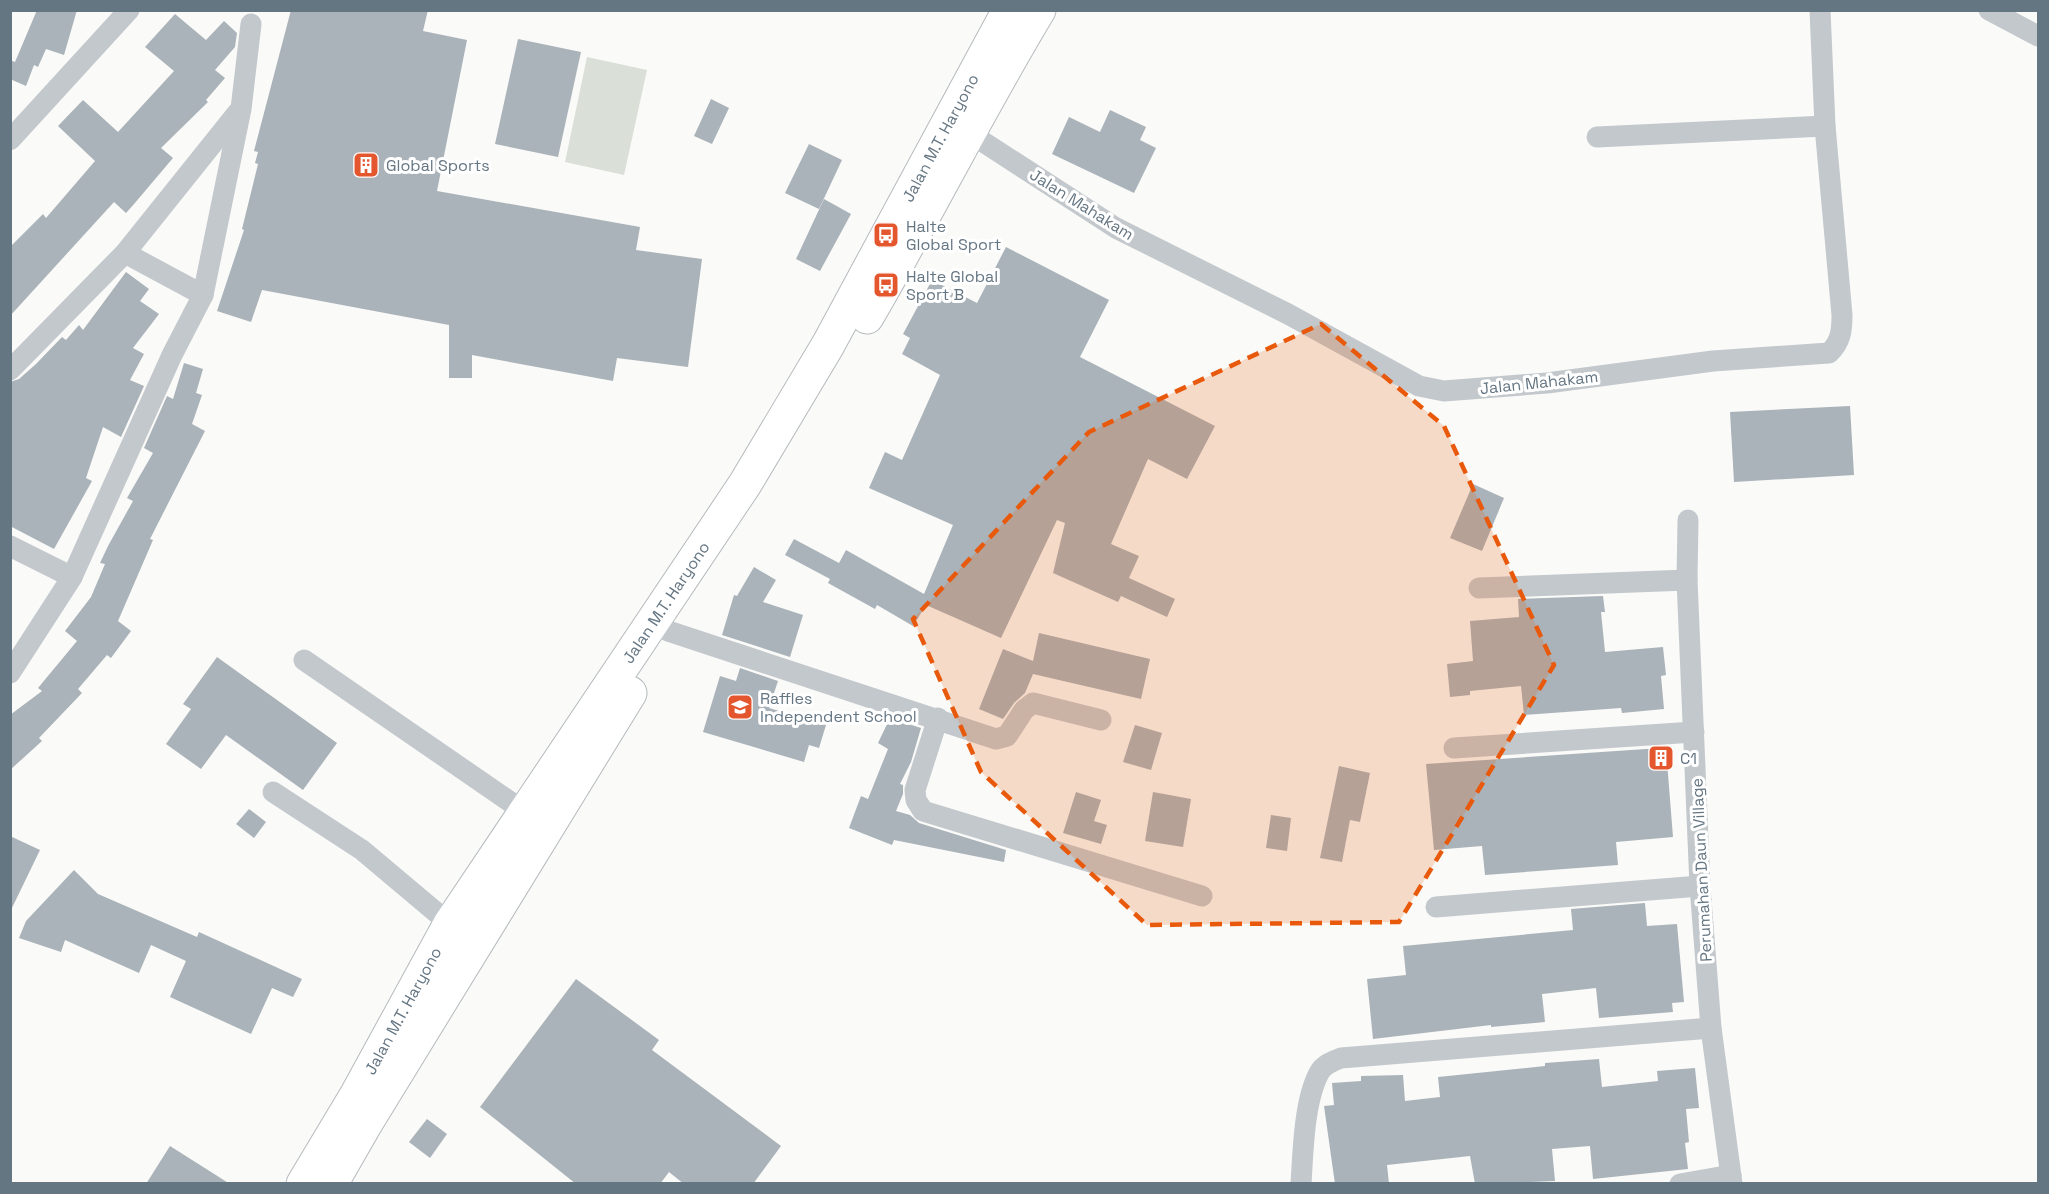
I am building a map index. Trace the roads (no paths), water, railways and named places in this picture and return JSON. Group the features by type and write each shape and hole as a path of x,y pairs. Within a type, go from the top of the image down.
{"main road":[{"name":"Jalan M.T. Haryono","path":"332,1184 366,1123 668,631 787,451 898,264 968,132 975,96 1009,10"},
{"name":"Jalan M.T. Haryono","path":"303,1183 357,1094 450,924 745,484 975,96 1039,10"}],"street":[{"path":"10,140 129,10"},
{"name":"Jalan Mahakam","path":"968,132 1116,228 1288,314 1419,386 1444,391 1547,383 1713,361 1829,353 1837,346 1841,333 1842,315 1825,126 1820,10"},
{"path":"1989,10 2038,36"},
{"path":"10,673 72,577 172,355 203,295 241,109 251,24"},
{"path":"10,370 125,253 241,109"},
{"path":"1597,137 1825,126"},
{"path":"125,253 203,295"},
{"name":"Perumahan Daun Village","path":"1688,520 1687,580 1700,886 1711,1028 1731,1179"},
{"path":"10,546 72,577"},
{"path":"1479,588 1687,580"},
{"path":"668,631 938,718 996,739 1007,736 1024,710 1033,703 1101,720"},
{"path":"304,660 525,812"},
{"path":"938,718 915,790 916,800 923,811 1202,896"},
{"path":"1454,748 1694,732"},
{"path":"273,792 362,850 450,924"},
{"path":"1436,907 1700,886"},
{"path":"1301,1184 1305,1123 1319,1073 1329,1063 1341,1058 1711,1028"},
{"path":"1680,1184 1731,1179"}],"place":[{"name":"Global Sports","path":"366,165"},
{"name":"Halte Global Sport","path":"886,235"},
{"name":"Halte Global Sport B","path":"886,285"},
{"name":"Raffles Independent School","path":"740,707"},
{"name":"C1","path":"1661,758"}]}
